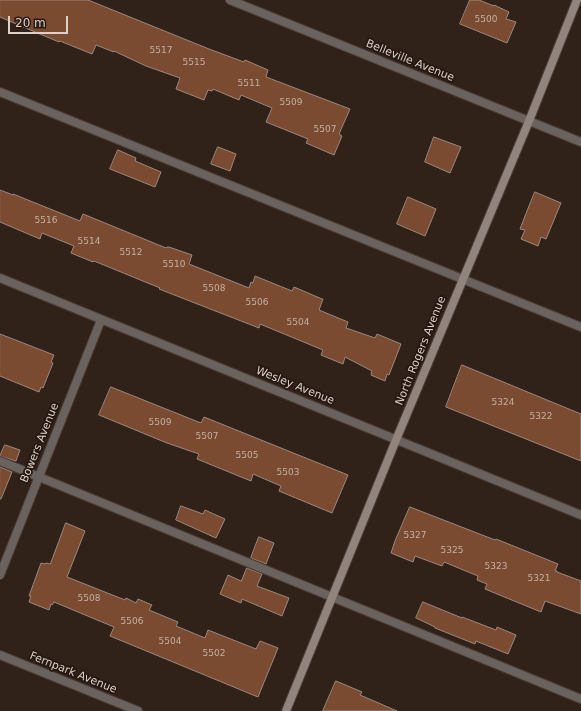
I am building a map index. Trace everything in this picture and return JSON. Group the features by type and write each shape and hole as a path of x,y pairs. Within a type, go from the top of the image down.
{"street":[{"name":"Belleville Avenue","path":"230,0 581,142"},
{"name":"North Rogers Avenue","path":"286,711 396,440 529,121 577,0"},
{"path":"0,92 581,327"},
{"name":"Wesley Avenue","path":"0,278 581,515"},
{"name":"Bowers Avenue","path":"0,575 101,320"},
{"path":"0,461 581,699"},
{"name":"Fernpark Avenue","path":"0,655 138,711"}],"building":[{"path":"0,0 88,0 209,49 244,62 245,60 268,70 266,77 350,109 339,134 342,136 334,155 306,143 308,139 266,122 272,108 241,95 239,100 213,89 212,91 208,90 204,100 176,89 180,78 146,66 114,51 96,45 92,54 0,17"},
{"path":"470,0 479,0 509,12 506,19 516,22 507,43 460,24"},
{"path":"434,137 461,147 450,173 425,162"},
{"path":"218,147 236,154 230,171 211,164"},
{"path":"118,150 136,158 135,161 161,172 155,187 110,169"},
{"path":"0,190 80,221 83,214 166,248 169,247 192,255 189,264 249,288 251,282 253,283 255,276 292,291 294,287 323,299 319,310 348,322 346,328 375,338 377,334 401,344 389,375 387,374 385,381 371,375 372,371 345,357 343,364 321,355 323,350 260,324 259,328 71,253 74,246 42,233 40,239 0,222"},
{"path":"535,192 561,203 546,239 541,237 538,246 521,239 525,230 520,229"},
{"path":"408,197 436,209 425,236 397,224"},
{"path":"0,334 54,355 51,362 53,363 43,388 41,387 39,392 0,376"},
{"path":"462,365 581,414 581,461 446,407"},
{"path":"111,387 201,423 204,417 348,475 332,513 279,491 281,486 253,474 251,481 197,459 199,454 167,443 99,415"},
{"path":"5,445 20,450 16,461 0,456"},
{"path":"0,467 12,472 1,499 0,499"},
{"path":"181,506 203,514 205,510 225,519 216,538 176,520"},
{"path":"410,507 558,564 555,571 581,581 581,614 545,601 541,612 485,589 487,584 477,580 478,576 444,562 442,566 415,556 413,562 391,553"},
{"path":"66,523 85,531 67,577 125,600 126,598 136,603 138,599 152,605 149,610 178,622 176,626 205,638 208,630 256,649 260,641 278,648 258,697 110,636 114,627 54,602 52,605 51,604 49,610 29,602 31,596 29,596 41,563 50,564"},
{"path":"259,537 274,543 266,564 251,558"},
{"path":"247,568 262,574 257,586 289,598 282,616 242,599 241,603 220,594 228,575 241,581"},
{"path":"423,602 462,618 496,630 497,627 516,635 508,654 476,641 475,644 435,628 416,618"},
{"path":"336,681 362,692 360,695 397,711 323,711"}]}
